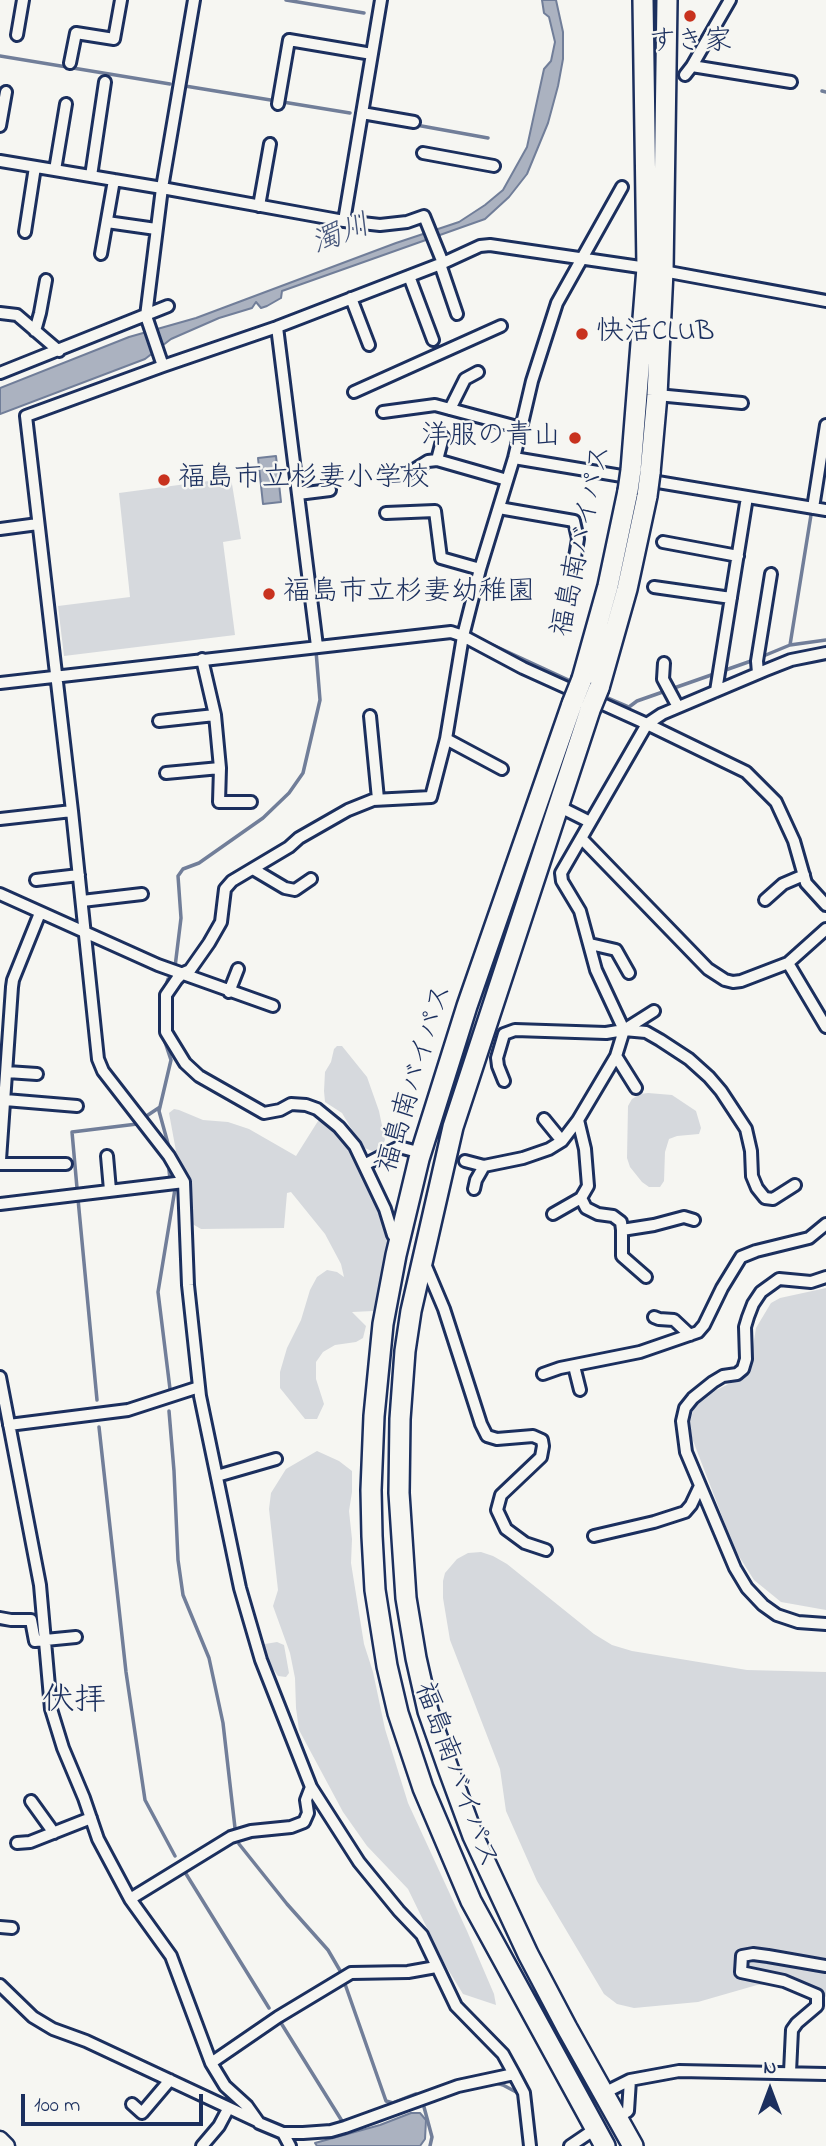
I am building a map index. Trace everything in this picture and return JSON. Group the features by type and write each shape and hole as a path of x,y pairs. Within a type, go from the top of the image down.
{"highway":[{"name":"福島南バイパス","path":"641,471 657,395 655,270 643,0"},
{"name":"福島南バイパス","path":"600,2138 471,1901 423,1788 398,1713 387,1666 375,1590 372,1513 374,1416 383,1324 419,1159 467,1006 627,589 641,471 655,270 667,0"},
{"name":"福島南バイパス","path":"581,707 560,807 453,1127 404,1351 399,1493 406,1598 428,1711 473,1836 528,1954 633,2146"}],"street":[{"path":"17,35 23,0"},
{"path":"70,63 76,33 114,39 121,0"},
{"path":"163,366 145,316 162,188 194,0"},
{"path":"344,221 381,0"},
{"path":"730,0 689,70 792,82"},
{"path":"278,104 289,40 372,54"},
{"path":"90,176 105,82"},
{"path":"0,126 6,92"},
{"path":"55,170 66,104"},
{"path":"362,113 414,122"},
{"path":"259,206 270,144"},
{"path":"423,153 494,166"},
{"path":"0,161 344,221 380,225 407,222 424,216 457,314"},
{"path":"25,232 35,167"},
{"path":"101,254 114,180"},
{"path":"393,1235 385,1209 355,1146 347,1137 317,1109 291,1104 264,1113 199,1076 185,1063 166,1032 166,995 183,973 190,970 221,922 225,888 232,881 348,810 378,799 430,797 446,739 463,636 480,569 557,303 622,187"},
{"path":"107,222 156,229"},
{"path":"530,2146 524,2092 503,2054 456,2006 422,1935 359,1862 311,1787 261,1660 240,1588 199,1387 188,1285 184,1182 169,1156 103,1070 98,1059 26,416 277,327 480,246 490,245 581,258 826,301"},
{"path":"409,276 433,340"},
{"path":"35,331 46,280"},
{"path":"351,298 369,345"},
{"path":"0,373 168,306"},
{"path":"0,313 17,315 59,351"},
{"path":"354,391 501,326"},
{"path":"277,327 317,646"},
{"path":"450,409 465,379 478,372"},
{"path":"657,395 742,403"},
{"path":"383,412 435,405 521,428"},
{"path":"813,508 826,425"},
{"path":"437,460 443,437"},
{"path":"514,458 826,510"},
{"path":"385,475 407,474 428,461 437,460 507,480"},
{"path":"463,481 466,468"},
{"path":"298,495 330,490"},
{"path":"716,691 747,497"},
{"path":"499,508 573,521 579,538 573,569"},
{"path":"386,513 435,511 441,558 480,569"},
{"path":"0,529 38,524"},
{"path":"663,542 738,556"},
{"path":"758,673 757,661 771,573"},
{"path":"654,587 731,598"},
{"path":"0,683 451,632 746,772 776,802 787,821 807,883 826,905"},
{"path":"624,1030 596,970 580,911 562,881 561,873 647,724 662,714 758,673 791,660 826,653"},
{"path":"202,659 215,715 220,768 219,802 251,802"},
{"path":"664,663 663,678 678,708"},
{"path":"159,721 215,715"},
{"path":"370,716 378,799"},
{"path":"446,739 502,769"},
{"path":"166,773 220,768"},
{"path":"560,807 590,822"},
{"path":"0,819 72,811"},
{"path":"582,839 717,976 733,982 788,963 826,929"},
{"path":"253,869 285,888 295,890 311,879"},
{"path":"36,880 79,875"},
{"path":"765,900 783,884 804,875"},
{"path":"0,894 158,965 273,1006"},
{"path":"82,901 142,894"},
{"path":"40,913 13,980 0,1162 66,1164"},
{"path":"590,944 616,950 629,973"},
{"path":"788,963 826,1027"},
{"path":"229,992 238,969"},
{"path":"0,984 12,987"},
{"path":"465,1161 484,1166 523,1158 550,1149 562,1141 578,1120 616,1056 624,1030 654,1011"},
{"path":"504,1081 497,1058 504,1034 515,1030 646,1032 689,1059 709,1077 734,1109 746,1129 751,1151 752,1176 765,1198 773,1199 795,1185"},
{"path":"616,1056 636,1088"},
{"path":"7,1072 37,1074"},
{"path":"5,1100 77,1105"},
{"path":"544,1119 562,1141"},
{"path":"553,1214 581,1198 588,1186 585,1149 578,1120"},
{"path":"364,1165 399,1147 414,1151"},
{"path":"107,1156 110,1190"},
{"path":"474,1189 484,1166"},
{"path":"0,1204 184,1182"},
{"path":"581,1198 586,1208 598,1214 613,1216 621,1222 622,1256 646,1277"},
{"path":"622,1230 684,1217 694,1220"},
{"path":"543,1374 640,1352 698,1332 741,1257 809,1238 826,1224"},
{"path":"423,1258 444,1308 487,1436 497,1439 533,1436 542,1440 541,1457 501,1494 498,1510 506,1529 525,1543 546,1550"},
{"path":"826,1277 811,1282 779,1279 769,1285 753,1304 748,1317 743,1369 737,1374 713,1381 693,1398 685,1408 682,1421 686,1452 735,1568 747,1588 777,1615 798,1622 826,1624"},
{"path":"654,1317 674,1320 691,1335"},
{"path":"574,1366 580,1390"},
{"path":"0,1377 40,1585 51,1709 63,1748 98,1839 131,1899 171,1956 211,2063 225,2086 247,2106 259,2123"},
{"path":"9,1425 128,1410 199,1387"},
{"path":"217,1476 276,1459"},
{"path":"594,1536 685,1512 700,1486"},
{"path":"0,1618 31,1620 35,1641 76,1637"},
{"path":"131,1899 230,1837 251,1831 291,1827 304,1822 308,1812 306,1800 311,1787"},
{"path":"31,1801 54,1833"},
{"path":"17,1843 30,1842 91,1818"},
{"path":"790,2072 792,2030 817,2006 817,1995 784,1981 740,1972 742,1956 753,1954 826,1966"},
{"path":"211,2063 278,2017 351,1973 408,1972 436,1967"},
{"path":"0,1985 33,2017 53,2029 86,2041 283,2133 331,2131 458,2086 514,2074"},
{"path":"604,2093 630,2080 679,2071 826,2074"},
{"path":"132,2104 142,2113 170,2080"},
{"path":"617,2118 628,2111 630,2080"},
{"path":"202,2146 219,2126 228,2109"},
{"path":"283,2133 290,2146"},
{"path":"570,2146 600,2138"},
{"path":"0,2139 7,2146"}],"shaded area":[{"name":"濁川","path":"542,0 556,0 563,32 563,59 558,86 548,123 527,174 509,197 485,219 282,291 281,298 267,306 261,308 256,302 252,308 219,318 171,339 145,359 0,414 0,388 129,337 196,318 459,222 485,205 503,190 527,147 544,69 551,61 555,42"},
{"path":"276,456 281,502 263,504 258,458"},
{"path":"231,478 241,539 223,542 235,635 64,656 58,606 130,597 119,493"},
{"path":"337,1046 342,1046 367,1077 379,1111 385,1140 380,1150 372,1151 362,1147 342,1113 325,1102 325,1072"},
{"path":"648,1093 672,1095 696,1111 701,1128 699,1134 669,1139 665,1152 664,1181 660,1187 649,1187 642,1182 630,1167 627,1158 628,1106 632,1099"},
{"path":"174,1109 203,1120 228,1122 249,1129 296,1156 318,1121 327,1123 364,1169 388,1228 390,1240 373,1311 352,1312 366,1326 363,1338 356,1342 335,1345 323,1352 316,1362 316,1379 324,1404 317,1419 305,1419 280,1388 280,1372 287,1348 317,1277 327,1270 344,1277 341,1264 325,1234 291,1192 287,1193 284,1228 201,1229 189,1222 169,1113"},
{"path":"826,1288 826,1610 781,1602 754,1580 735,1550 692,1438 690,1420 695,1406 706,1395 749,1372 756,1328 771,1303 780,1298"},
{"path":"317,1451 339,1461 352,1471 349,1511 351,1563 364,1644 385,1729 408,1803 467,1931 494,1994 496,2005 463,1994 444,1963 408,1889 367,1846 343,1812 299,1730 290,1653 273,1606 278,1590 269,1509 271,1493 286,1469"},
{"path":"481,1552 507,1564 594,1634 612,1645 632,1651 747,1670 826,1672 826,1997 808,1984 757,1985 698,2002 634,2008 617,2004 604,1994 537,1881 506,1811 500,1769 450,1640 443,1598 445,1573 457,1559 468,1553"},
{"path":"277,1642 284,1645 289,1673 286,1677 278,1676 260,1650 265,1644"},
{"path":"411,2113 420,2113 426,2120 425,2139 420,2146 317,2146 315,2143 380,2125"}],"waterway":[{"path":"286,0 364,13"},
{"path":"0,56 170,84"},
{"path":"185,86 350,113"},
{"path":"822,91 826,92"},
{"path":"416,125 488,138"},
{"path":"790,645 811,515 816,513"},
{"path":"471,635 575,683"},
{"path":"761,657 790,645 826,640"},
{"path":"175,967 181,918 178,876 183,869 199,863 263,818 289,793 303,773 320,700 316,651"},
{"path":"601,695 629,707 637,701 754,660"},
{"path":"164,991 168,979"},
{"path":"162,1033 171,1060 159,1111 170,1151"},
{"path":"145,1117 160,1107"},
{"path":"77,1188 72,1132 137,1124"},
{"path":"169,1170 170,1179"},
{"path":"170,1389 158,1292 175,1189"},
{"path":"78,1199 97,1400"},
{"path":"169,1411 178,1560 183,1595 209,1658 223,1723 235,1828"},
{"path":"99,1427 126,1672 145,1800 175,1856"},
{"path":"239,1844 328,1950 342,1974"},
{"path":"183,1869 269,2008"},
{"path":"345,1984 386,2101 393,2103 416,2094"},
{"path":"281,2023 342,2121"},
{"path":"493,2082 518,2093"},
{"path":"424,2107 432,2137 430,2146"}],"place":[{"name":"すき家","path":"690,16"},
{"name":"快活CLUB","path":"582,334"},
{"name":"洋服の青山","path":"575,438"},
{"name":"福島市立杉妻小学校","path":"164,480"},
{"name":"福島市立杉妻幼稚園","path":"269,594"}],"district":[{"name":"伏拝","path":"74,1704"}]}
